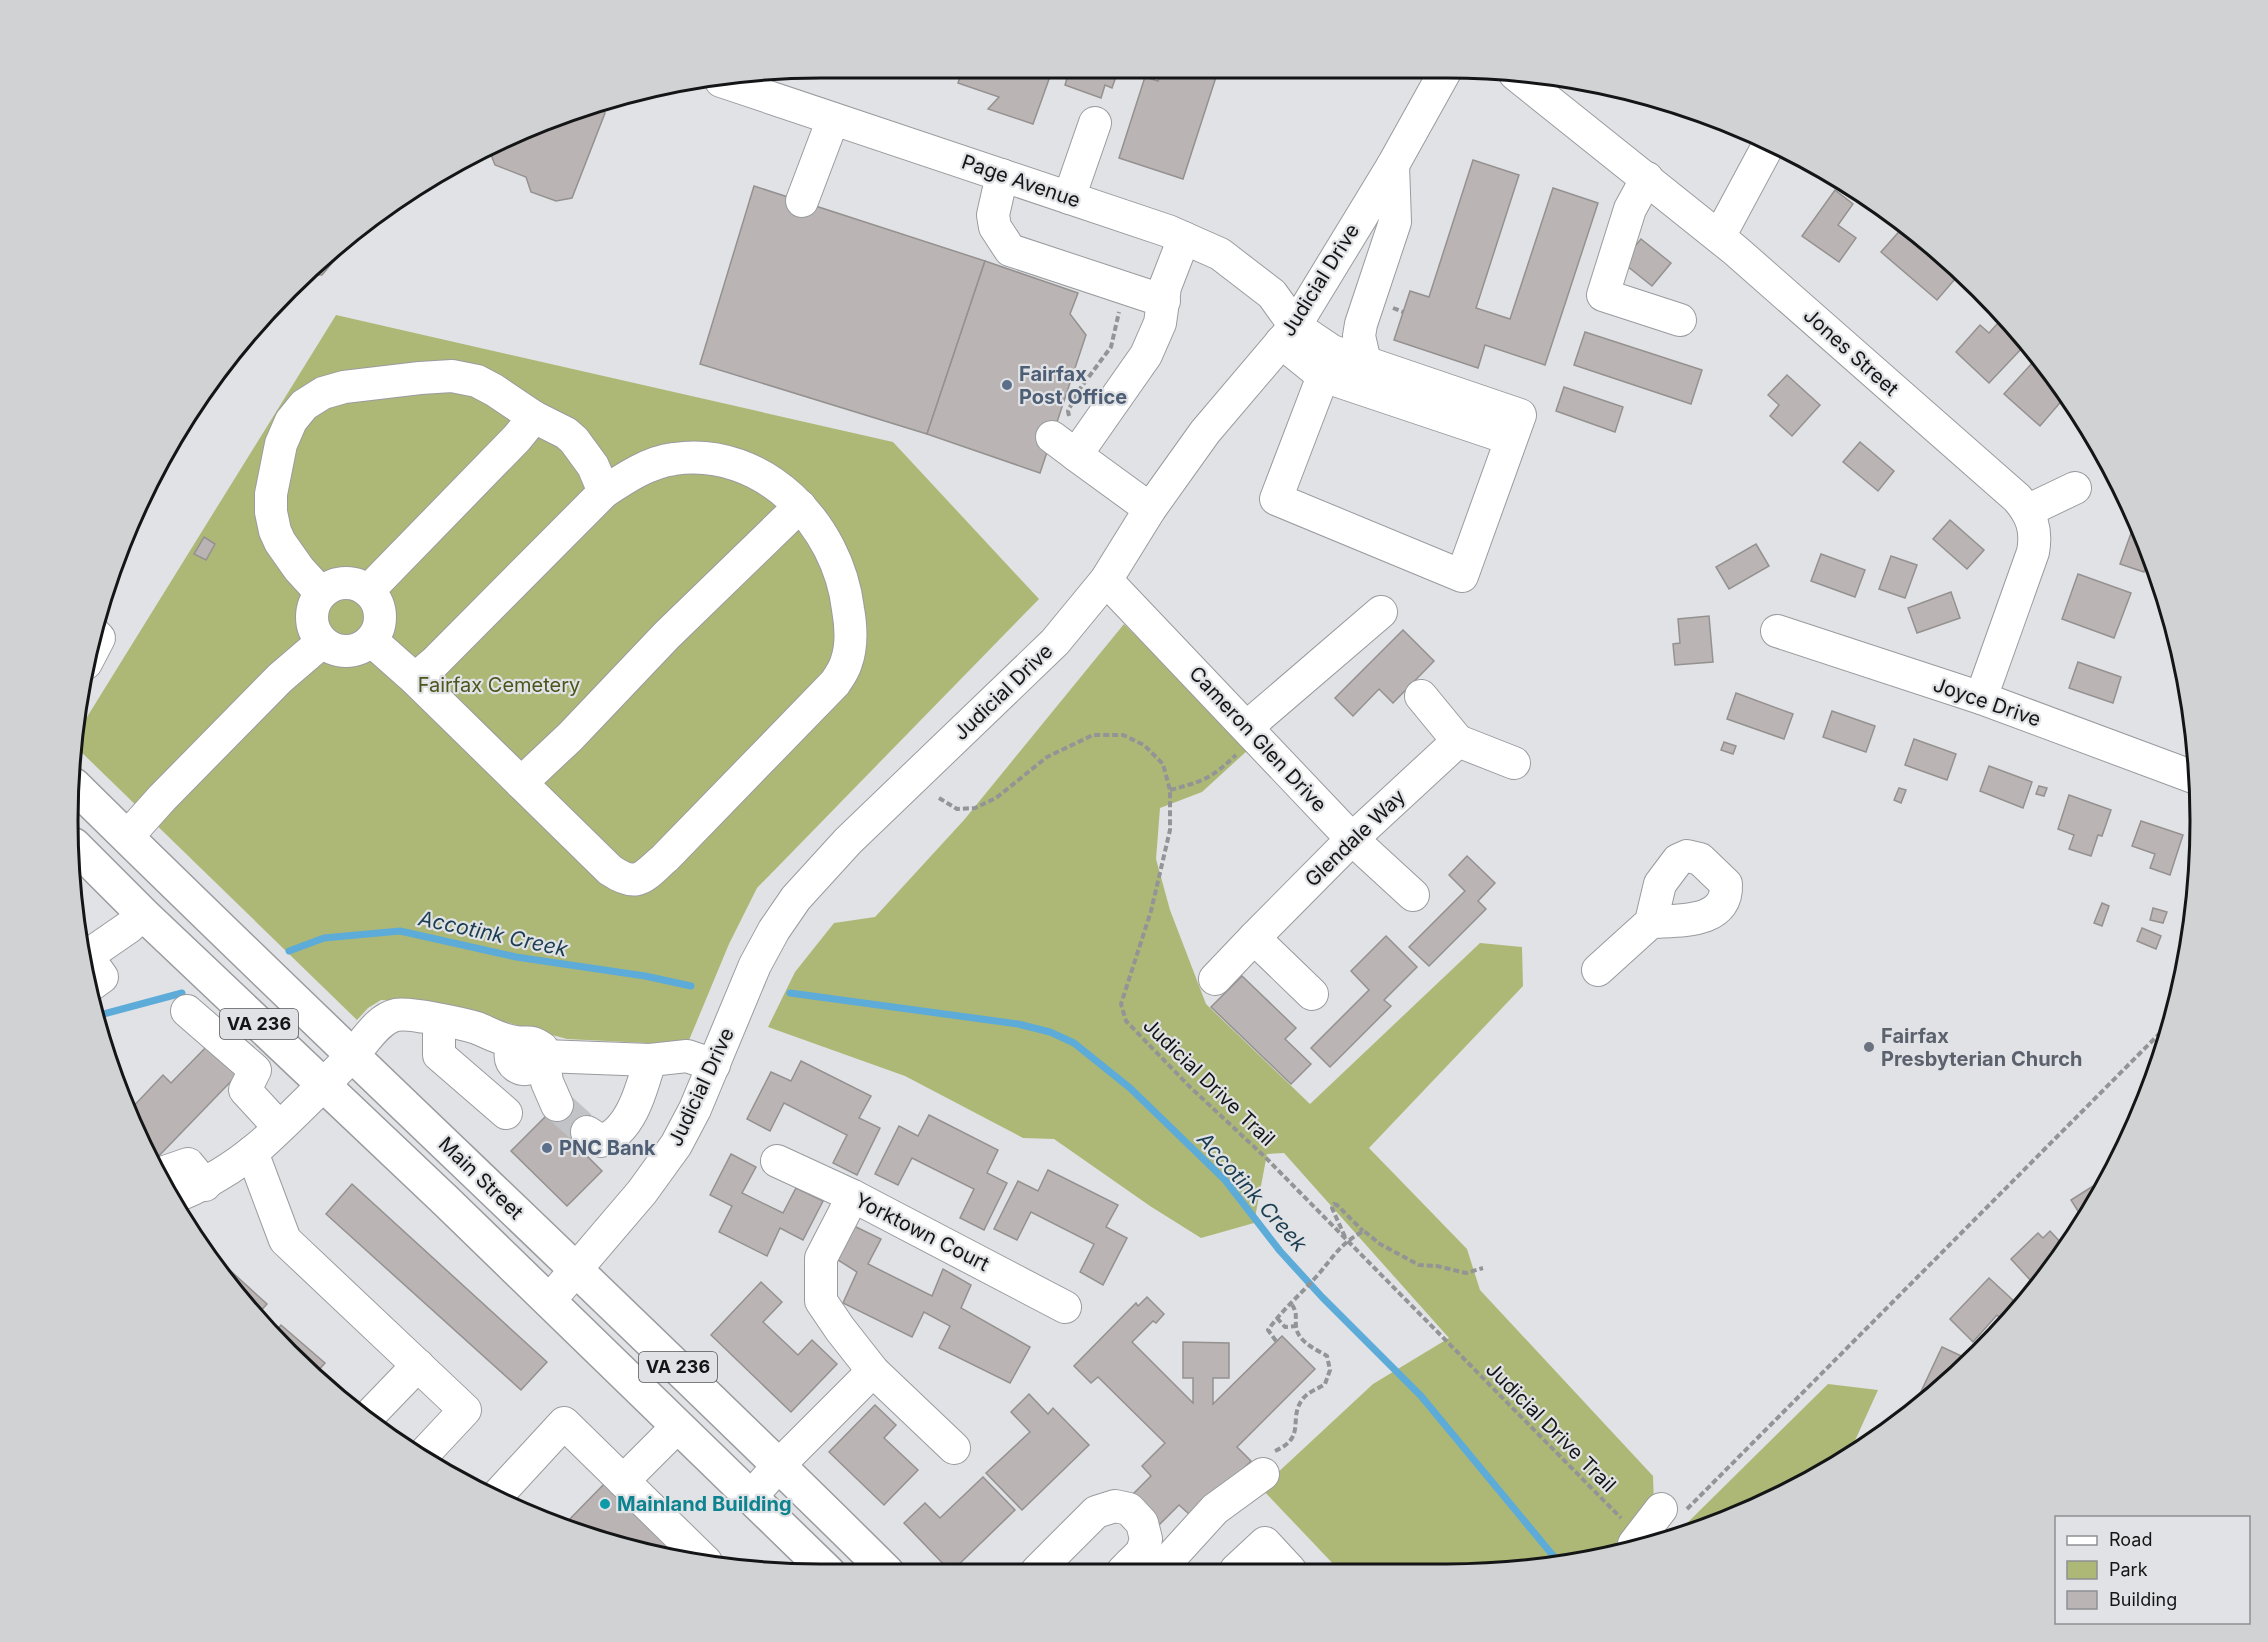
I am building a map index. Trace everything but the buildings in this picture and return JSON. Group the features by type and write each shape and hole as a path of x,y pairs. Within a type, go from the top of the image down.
{"main road":[{"name":"Main Street","path":"79,790 352,1056 780,1465 879,1564"},
{"name":"Main Street","path":"79,850 143,914 446,1201 820,1564"}],"street":[{"name":"Judicial Drive","path":"549,1301 662,1166 676,1145 709,1076 755,965 774,930 796,898 848,841 1055,642 1107,579 1150,509 1205,432 1288,334 1393,165 1441,78"},
{"name":"Jones Street","path":"1526,82 1719,237 2029,510"},
{"name":"Page Avenue","path":"729,84 1069,198 1184,238 1220,254 1272,294 1288,334"},
{"path":"802,201 833,118"},
{"path":"1069,198 1095,123"},
{"path":"1719,237 1766,150"},
{"path":"1365,362 1359,336 1360,330 1395,222 1393,165"},
{"path":"1002,175 993,208 994,223 1165,292"},
{"path":"1647,178 1630,209 1603,295 1680,320"},
{"path":"1150,509 1068,438 1146,355 1160,323 1165,292 1184,238"},
{"path":"1288,334 1520,415 1462,576 1276,499 1323,376"},
{"path":"1288,334 1323,376 1511,439"},
{"path":"321,593 280,543 271,512 281,444 291,421 304,405 323,393 344,387 452,376 477,381 534,417 566,433 593,466 604,492"},
{"path":"368,591 517,438 534,417"},
{"path":"371,640 415,679 610,870 620,878 641,879 665,858 835,683 846,664 849,650 850,622 842,576 829,544 800,506 762,475 717,460 688,458 656,463 604,492 444,654 415,679"},
{"path":"1981,698 2033,552 2035,540 2029,510 2075,488"},
{"path":"521,783 570,737 667,635 800,506"},
{"name":"Cameron Glen Drive","path":"1107,579 1352,839 1413,895"},
{"path":"340,583 360,586 368,591 375,600 380,620 371,640 363,646 341,651 322,642 315,633 312,622 312,611 321,593 329,586 340,583"},
{"path":"1251,731 1381,612"},
{"name":"Joyce Drive","path":"1777,631 1981,698 2188,775"},
{"path":"127,837 162,798 273,686 322,642"},
{"path":"1421,696 1458,741 1514,763"},
{"name":"Glendale Way","path":"1215,979 1352,839 1458,741"},
{"path":"90,954 129,927 143,914"},
{"path":"1598,970 1652,922"},
{"path":"1254,938 1312,994"},
{"path":"91,962 102,977 96,982"},
{"path":"187,1011 255,1070 245,1090 279,1127"},
{"path":"180,1195 205,1185 231,1169 252,1152 323,1085 384,1021 397,1015 474,1027 531,1049 650,1060 687,1056 709,1076"},
{"path":"439,1020 439,1055 506,1113"},
{"path":"531,1049 557,1106"},
{"path":"587,1132 601,1141 613,1137 632,1110 644,1083 650,1060"},
{"path":"252,1152 285,1240 465,1410 428,1451"},
{"name":"Yorktown Court","path":"777,1161 853,1196 1065,1307"},
{"path":"167,1171 188,1164 205,1185"},
{"path":"853,1196 821,1258 821,1301 873,1371 954,1448"},
{"path":"372,1412 418,1365"},
{"path":"752,1497 780,1465 873,1371"},
{"path":"501,1491 564,1424 697,1554"},
{"path":"623,1481 678,1427"},
{"path":"1165,1564 1215,1509 1267,1463"},
{"path":"1044,1564 1096,1512 1115,1506 1129,1509 1142,1524 1146,1539 1142,1552 1130,1564"},
{"path":"1638,1539 1661,1509"},
{"path":"1242,1564 1265,1543 1284,1564"}],"path":[{"path":"1068,438 1068,411 1079,390 1111,347 1121,304"},
{"path":"1170,790 1200,782 1214,775 1251,731"},
{"name":"Judicial Drive Trail","path":"939,798 957,809 975,808 996,798 1047,757 1093,735 1122,735 1144,745 1163,764 1170,790 1170,830 1151,911 1121,1004 1126,1021 1190,1087 1265,1157 1347,1240 1577,1475 1636,1540"},
{"path":"1661,1509 1683,1512 2159,1034"},
{"path":"1347,1240 1332,1208 1334,1204 1380,1244 1419,1264 1466,1273 1484,1268"},
{"path":"1276,1341 1268,1330 1277,1318 1347,1240 1364,1231"},
{"path":"1267,1463 1293,1435 1300,1402 1307,1394 1325,1384 1330,1370 1326,1356 1302,1339 1296,1326 1297,1313 1291,1303"},
{"path":"1277,1318 1285,1327 1296,1326"}],"green space":[{"name":"Fairfax Cemetery","path":"336,315 893,442 1039,599 757,888 729,944 687,1045 567,1039 430,1001 381,1000 368,1008 357,1020 82,752 84,721"},
{"path":"1124,624 1249,749 1202,792 1160,808 1156,859 1170,910 1206,1004 1310,1104 1480,943 1522,947 1523,986 1369,1148 1467,1249 1480,1290 1653,1476 1654,1506 1614,1545 1544,1558 1496,1562 1333,1564 1261,1488 1373,1384 1449,1338 1284,1153 1267,1154 1254,1223 1201,1238 1150,1206 1054,1139 1023,1138 905,1076 768,1027 795,972 834,923 875,917 964,820"},
{"path":"1828,1384 1878,1390 1854,1442 1776,1487 1685,1525"}],"waterway":[{"name":"Accotink Creek","path":"289,951 324,938 400,931 516,957 645,976 691,986"},
{"name":"Accotink Creek","path":"103,1014 182,993"},
{"name":"Accotink Creek","path":"790,993 1018,1024 1050,1032 1074,1043 1130,1088 1225,1180 1280,1251 1322,1297 1421,1396 1554,1556"}],"tunnel":[{"path":"557,1105 587,1132"}],"place":[{"name":"Fairfax Post Office","path":"1007,385"},
{"name":"Fairfax Presbyterian Church","path":"1869,1047"},
{"name":"PNC Bank","path":"547,1148"},
{"name":"Mainland Building","path":"605,1504"}]}
